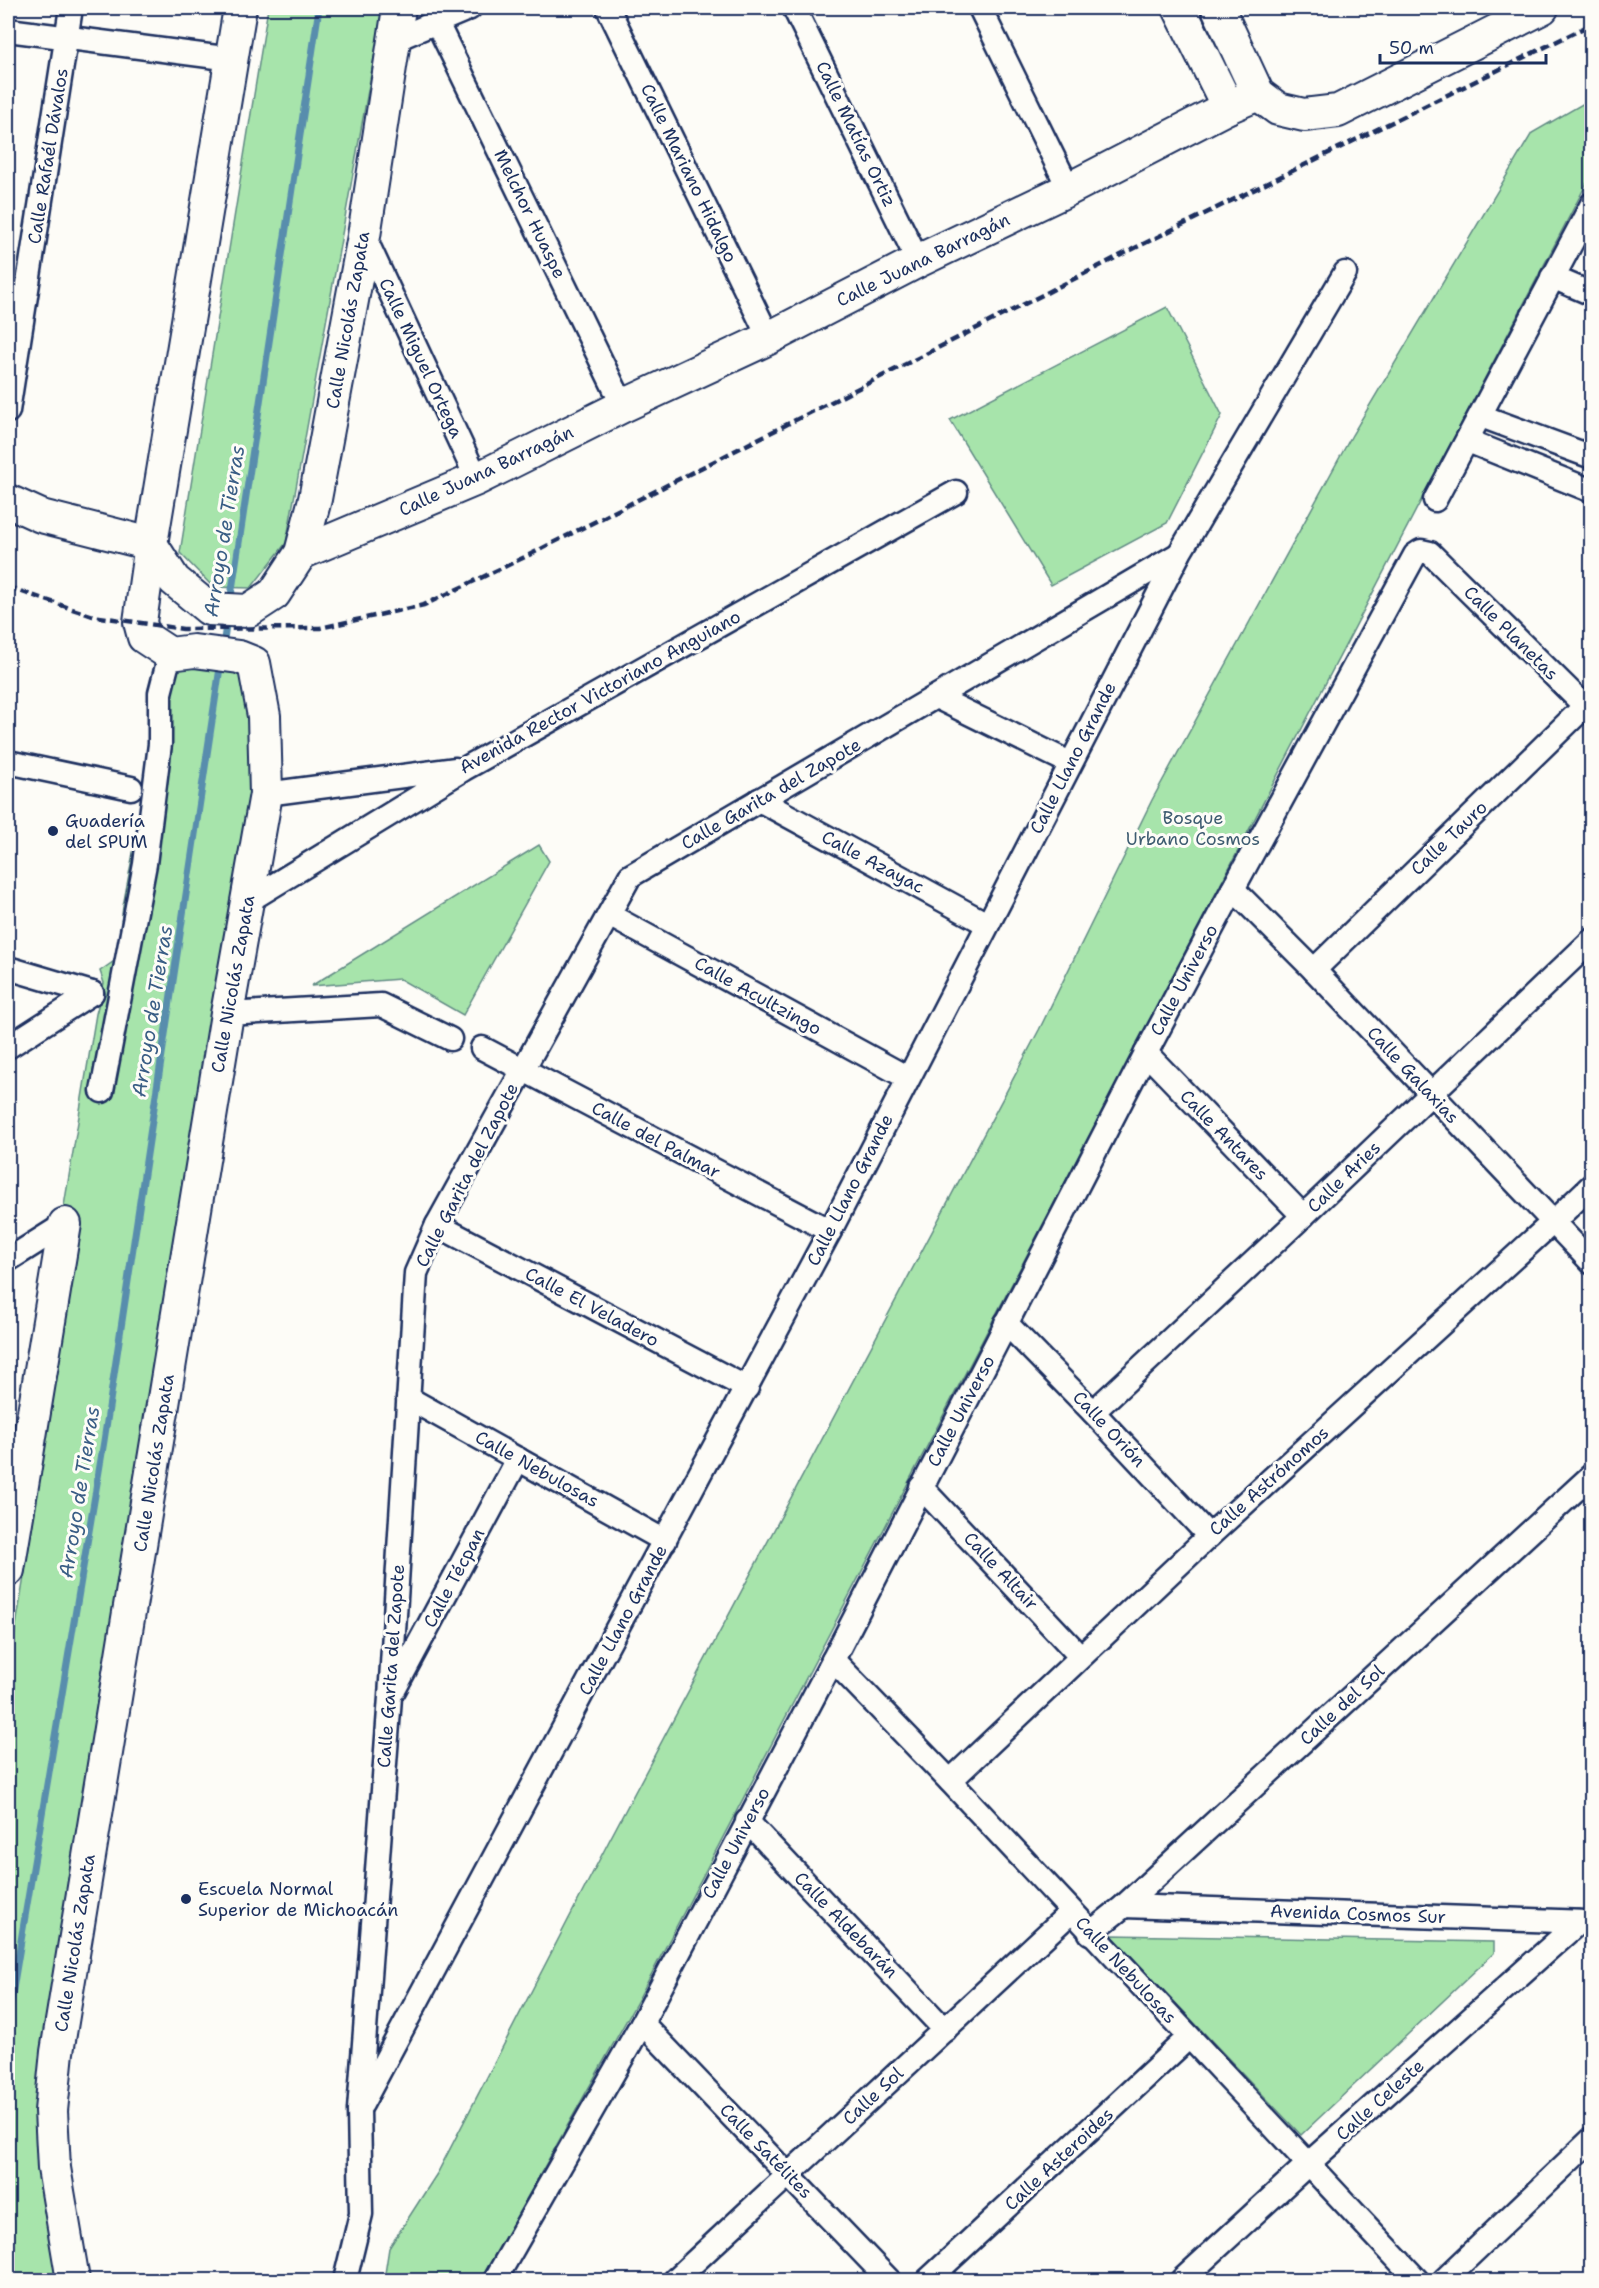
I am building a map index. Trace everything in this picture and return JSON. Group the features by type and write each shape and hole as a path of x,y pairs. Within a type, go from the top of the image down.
{"street":[{"name":"Calle Rafaél Dávalos","path":"8,411 71,8"},
{"path":"102,1091 145,864 160,744 160,693 182,652 144,637 140,622 240,8"},
{"name":"Calle Nicolás Zapata","path":"151,544 174,580 209,609 248,611 274,594 301,552 315,498 364,236 399,8"},
{"path":"394,40 470,8"},
{"name":"Calle Mariano Hidalgo","path":"608,8 769,338"},
{"name":"Calle Matías Ortiz","path":"794,8 918,261"},
{"path":"980,8 1069,189"},
{"path":"1179,8 1228,107"},
{"path":"1218,8 1258,94 1278,109 1304,115 1338,111 1542,8"},
{"name":"Melchor Huaspe","path":"437,23 623,406"},
{"path":"8,30 232,59"},
{"name":"Calle Juana Barragán","path":"301,552 477,479 623,406 769,338 918,261 1069,189 1228,107 1258,94"},
{"path":"1435,500 1592,204"},
{"name":"Calle Miguel Ortega","path":"364,236 477,479"},
{"name":"Calle Llano Grande","path":"359,2110 830,1232 1179,554 1345,273"},
{"path":"1552,277 1592,294"},
{"path":"1481,416 1592,458"},
{"path":"1468,441 1592,491"},
{"name":"Avenida Rector Victoriano Anguiano","path":"248,901 464,769 956,492"},
{"path":"8,501 41,516 151,544"},
{"name":"Calle Universo","path":"495,2280 642,2023 1233,889 1415,555 1421,551 1430,553"},
{"name":"Calle Planetas","path":"1430,553 1588,709"},
{"name":"Calle Garita del Zapote","path":"345,2280 361,2214 359,2110 390,1697 416,1273 437,1225 630,876 1179,554"},
{"name":"Calle Nicolás Zapata","path":"73,2280 54,2168 51,2111 57,2052 227,1014 266,794 264,716 254,663 239,657 182,652"},
{"path":"936,697 1071,763"},
{"name":"Calle Tauro","path":"1314,970 1588,709"},
{"path":"8,762 131,788"},
{"path":"266,794 464,769"},
{"name":"Calle Azayac","path":"759,800 987,924"},
{"name":"Calle Galaxias","path":"1233,889 1314,970 1592,1263"},
{"name":"Calle Acultzingo","path":"609,915 908,1078"},
{"name":"Calle Aries","path":"1093,1412 1303,1216 1592,940"},
{"path":"8,968 92,993 8,1047"},
{"path":"227,1014 381,1005 450,1039"},
{"name":"Calle del Palmar","path":"482,1048 830,1232"},
{"name":"Calle Antares","path":"1146,1053 1303,1216"},
{"name":"Calle Astrónomos","path":"950,1781 1209,1536 1592,1185"},
{"path":"8,1260 65,1224"},
{"path":"8,1570 65,1224"},
{"name":"Calle El Veladero","path":"437,1225 747,1388"},
{"name":"Calle Orión","path":"1006,1323 1209,1536"},
{"name":"Calle Nebulosas","path":"408,1398 665,1541"},
{"name":"Calle Técpan","path":"390,1697 518,1459"},
{"name":"Calle del Sol","path":"1090,1933 1124,1906 1592,1475"},
{"name":"Calle Altair","path":"921,1487 1080,1656"},
{"name":"Calle Nebulosas","path":"833,1660 950,1781 1417,2280"},
{"name":"Calle Aldebarán","path":"747,1821 945,2030"},
{"name":"Avenida Cosmos Sur","path":"1124,1906 1585,1922"},
{"name":"Calle Sol","path":"675,2280 1071,1912"},
{"name":"Calle Celeste","path":"1182,2280 1308,2164 1585,1922"},
{"name":"Calle Satélites","path":"642,2023 889,2280"},
{"name":"Calle Asteroides","path":"928,2280 1189,2037"},
{"path":"1444,2280 1592,2139"},
{"path":"360,2280 361,2214"}],"green space":[{"path":"268,8 383,8 286,543 251,588 213,587 180,553"},
{"name":"Bosque Urbano Cosmos","path":"1591,99 1591,175 639,1998 481,2280 384,2280 389,2248 438,2172 609,1841 1039,1030 1152,800 1352,435 1532,133"},
{"path":"1167,307 1222,415 1167,523 1051,585 950,420"},
{"path":"210,657 243,670 257,701 254,788 42,2057 35,2117 63,2280 8,2280 8,1675 80,1232 63,1212 96,1014 104,983 100,971 117,959 123,906 164,689 170,669"},
{"path":"539,845 549,861 463,1015 400,979 311,986"},
{"path":"1111,1935 1494,1942 1494,1953 1301,2135"}],"waterway":[{"name":"Arroyo de Tierras","path":"230,603 319,8"},
{"name":"Arroyo de Tierras","path":"223,647 227,617"},
{"name":"Arroyo de Tierras","path":"8,2019 104,1441 221,661"}],"railway":[{"path":"8,587 93,616 183,629 320,628 424,605 529,555 1137,247 1592,24"}],"place":[{"name":"Guadería del SPUM","path":"53,831"},
{"name":"Escuela Normal Superior de Michoacán","path":"186,1899"}]}
